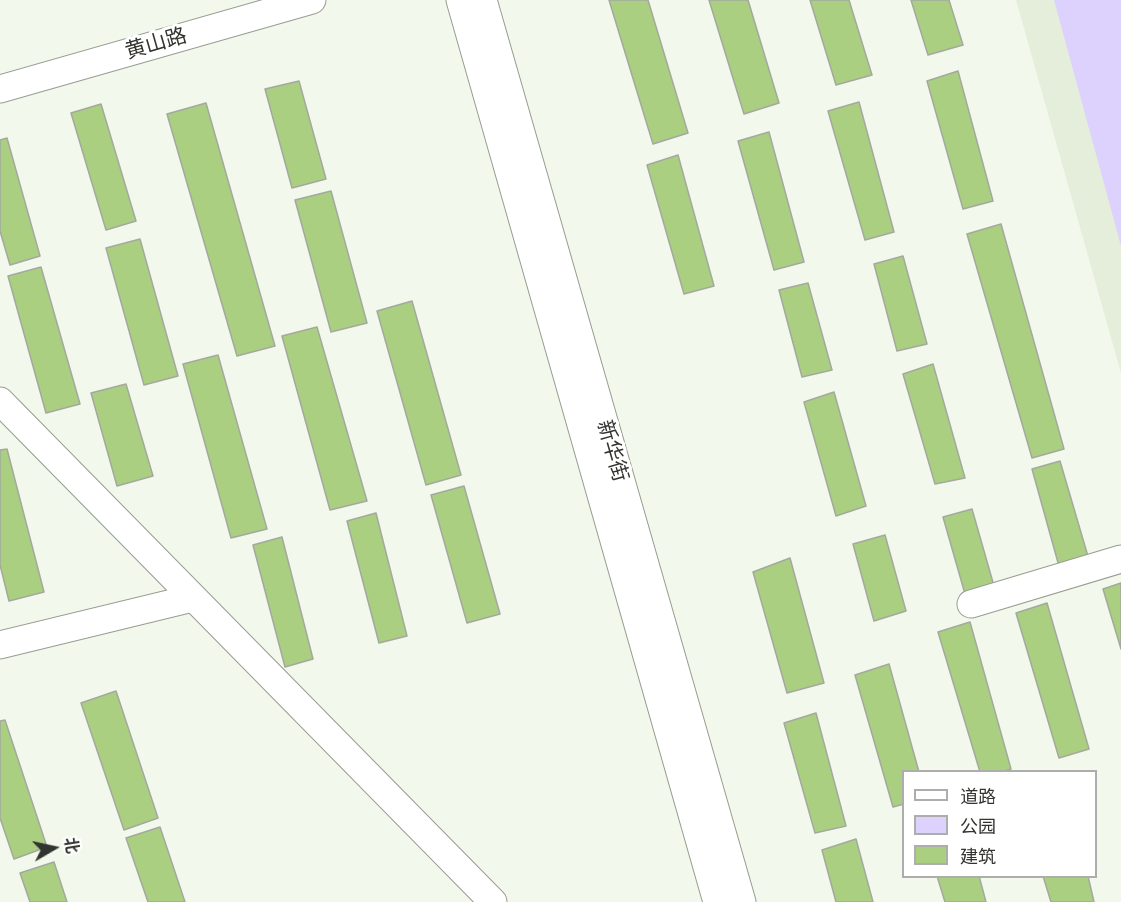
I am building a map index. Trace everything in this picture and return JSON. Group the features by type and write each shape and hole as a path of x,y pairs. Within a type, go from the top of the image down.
{"street":[{"name":"黄山路","path":"0,89 312,0"},
{"name":"新华街","path":"460,0 717,902"},
{"name":"新华街","path":"483,0 742,902"},
{"path":"0,401 494,902"},
{"path":"971,604 1121,560"},
{"path":"0,645 193,598"}],"shaded area":[{"path":"1016,0 1121,0 1121,373"}],"green space":[{"path":"1054,0 1121,0 1121,246"}],"building":[{"path":"609,0 648,0 688,133 653,144"},
{"path":"709,0 748,0 779,103 744,114"},
{"path":"810,0 849,0 872,75 836,85"},
{"path":"911,0 949,0 963,45 928,55"},
{"path":"958,71 993,201 963,209 927,81"},
{"path":"299,81 326,179 292,188 265,89"},
{"path":"859,102 894,232 865,240 828,111"},
{"path":"206,103 275,346 237,356 167,114"},
{"path":"101,104 136,221 106,230 71,113"},
{"path":"769,132 804,262 774,270 738,141"},
{"path":"7,138 40,256 10,265 0,231 0,140"},
{"path":"678,155 714,286 684,294 647,165"},
{"path":"331,191 367,323 331,332 295,200"},
{"path":"1001,224 1064,449 1032,458 967,234"},
{"path":"140,239 178,376 144,385 106,248"},
{"path":"903,256 927,344 897,351 874,264"},
{"path":"41,267 80,404 46,413 8,276"},
{"path":"808,283 832,370 802,377 779,290"},
{"path":"412,301 461,475 426,485 377,311"},
{"path":"317,327 367,501 330,510 282,336"},
{"path":"218,355 267,529 231,538 183,364"},
{"path":"933,364 965,478 935,484 903,374"},
{"path":"126,384 153,476 117,486 91,393"},
{"path":"834,392 866,506 836,516 804,402"},
{"path":"7,449 44,592 9,601 0,565 0,450"},
{"path":"1060,461 1092,570 1062,577 1032,469"},
{"path":"464,486 500,614 467,623 431,495"},
{"path":"972,509 994,586 965,594 943,517"},
{"path":"376,513 407,636 379,643 347,521"},
{"path":"885,535 906,611 874,621 853,544"},
{"path":"282,537 313,659 285,667 253,545"},
{"path":"790,558 824,683 787,693 753,572"},
{"path":"1121,583 1121,649 1103,589"},
{"path":"1047,603 1089,749 1059,758 1016,613"},
{"path":"970,622 1011,769 979,770 938,632"},
{"path":"889,664 918,770 902,770 902,805 893,807 855,675"},
{"path":"116,691 158,818 124,830 81,703"},
{"path":"816,713 846,826 815,833 784,723"},
{"path":"5,720 47,847 14,859 0,818 0,721"},
{"path":"160,827 185,902 148,902 126,838"},
{"path":"856,839 873,902 836,902 822,850"},
{"path":"54,862 67,902 30,902 20,873"},
{"path":"938,878 980,878 986,902 945,902"},
{"path":"1044,878 1088,878 1094,902 1051,902"}]}
